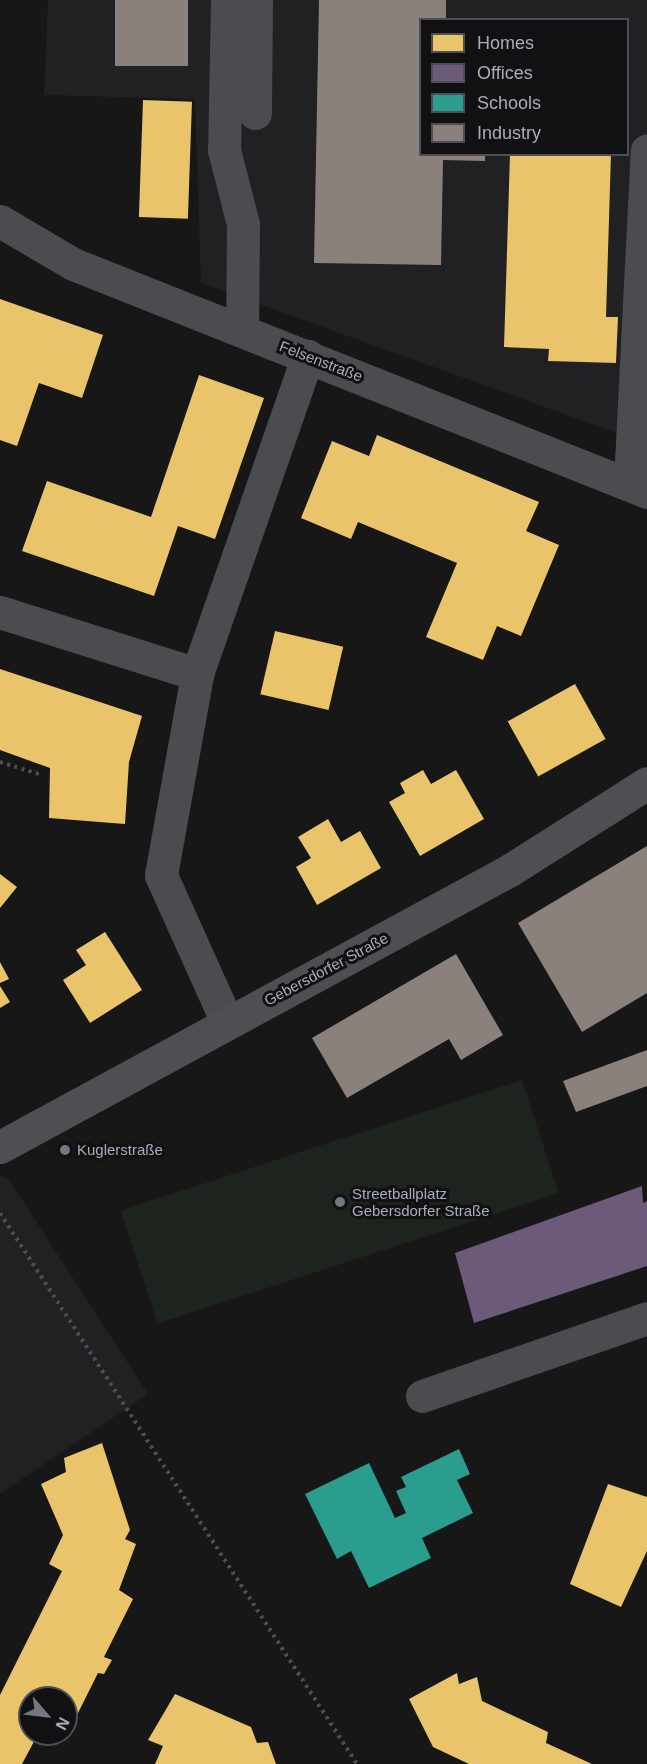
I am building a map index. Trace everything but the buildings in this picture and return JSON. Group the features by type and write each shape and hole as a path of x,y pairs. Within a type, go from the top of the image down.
{"main road":[{"name":"Gebersdorfer Straße","path":"0,1147 510,870 647,783"}],"street":[{"path":"227,0 224,150 243,224 242,330"},
{"path":"255,113 256,0"},
{"path":"639,487 647,150"},
{"name":"Felsenstraße","path":"0,221 73,264 639,487"},
{"path":"227,1022 161,875 197,674 308,356"},
{"path":"0,612 197,674"},
{"path":"422,1396 647,1318"}],"path":[{"path":"0,762 39,774"},
{"path":"0,1213 357,1764"}],"shaded area":[{"path":"48,0 647,0 647,444 201,283 195,99 44,95"},
{"name":"Streetballplatz Gebersdorfer Straße","path":"522,1080 559,1193 157,1324 121,1210"},
{"path":"0,1175 10,1181 148,1394 0,1494"}],"place":[{"name":"Kuglerstraße","path":"65,1150"},
{"name":"Streetballplatz Gebersdorfer Straße","path":"340,1202"}]}
